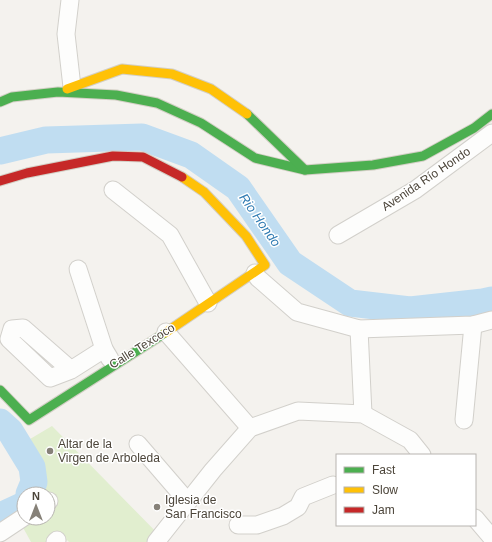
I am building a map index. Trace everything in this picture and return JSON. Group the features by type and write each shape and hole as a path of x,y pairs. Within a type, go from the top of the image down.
{"main road":[{"path":"0,102 12,97 65,89 122,69 172,74 211,89 245,112 305,170"},
{"path":"65,89 157,102 201,123 255,158 305,170 373,166 423,156 474,128 492,114"},
{"path":"0,90 12,97"},
{"path":"0,181 27,173 113,156 143,156 177,173 204,192 246,236 260,269"},
{"name":"Calle Texcoco","path":"0,390 29,420 166,332 260,269"}],"street":[{"path":"65,89 66,34 70,0"},
{"name":"Avenida Río Hondo","path":"338,235 415,190 492,133"},
{"path":"113,190 170,235 208,303"},
{"path":"260,269 258,278 297,312 359,329 473,325 492,320"},
{"path":"78,270 104,349 113,365"},
{"path":"464,420 473,325"},
{"path":"71,370 23,328 12,329 9,339 50,378 71,370 104,349"},
{"path":"359,329 362,414"},
{"path":"166,332 250,428"},
{"path":"156,542 213,470 250,428 298,411 362,414 410,440 421,454"},
{"path":"138,444 188,502"},
{"path":"238,525 257,525 283,516 298,506 303,497 333,486"},
{"path":"476,519 492,538"},
{"path":"0,533 16,522"}],"green space":[{"path":"52,426 166,542 69,542 67,540 64,542 31,542 22,526 56,526 56,486 41,486 39,462 25,442"}],"waterway":[{"name":"Rio Hondo","path":"0,151 46,140 142,137 191,155 238,188 290,263 350,303 410,310 492,300"},
{"name":"Rio Hondo","path":"0,422 10,431 32,467 34,482 32,486"},
{"name":"Rio Hondo","path":"0,516 16,509"}],"traffic: fast":[{"path":"0,102 12,97 58,92 116,95 157,103 201,123 255,158 305,170 373,165 423,156 474,128 492,114"},
{"path":"247,114 305,170"},
{"path":"0,390 29,420 165,333"}],"traffic: slow":[{"path":"67,89 122,69 172,74 211,89 247,114"},
{"path":"165,333 265,265 246,236 204,192 182,177"}],"traffic: jam":[{"path":"0,181 27,173 113,156 143,157 182,177"}],"place":[{"name":"Altar de la Virgen de Arboleda","path":"50,451"},
{"name":"Iglesia de San Francisco","path":"157,507"}]}
